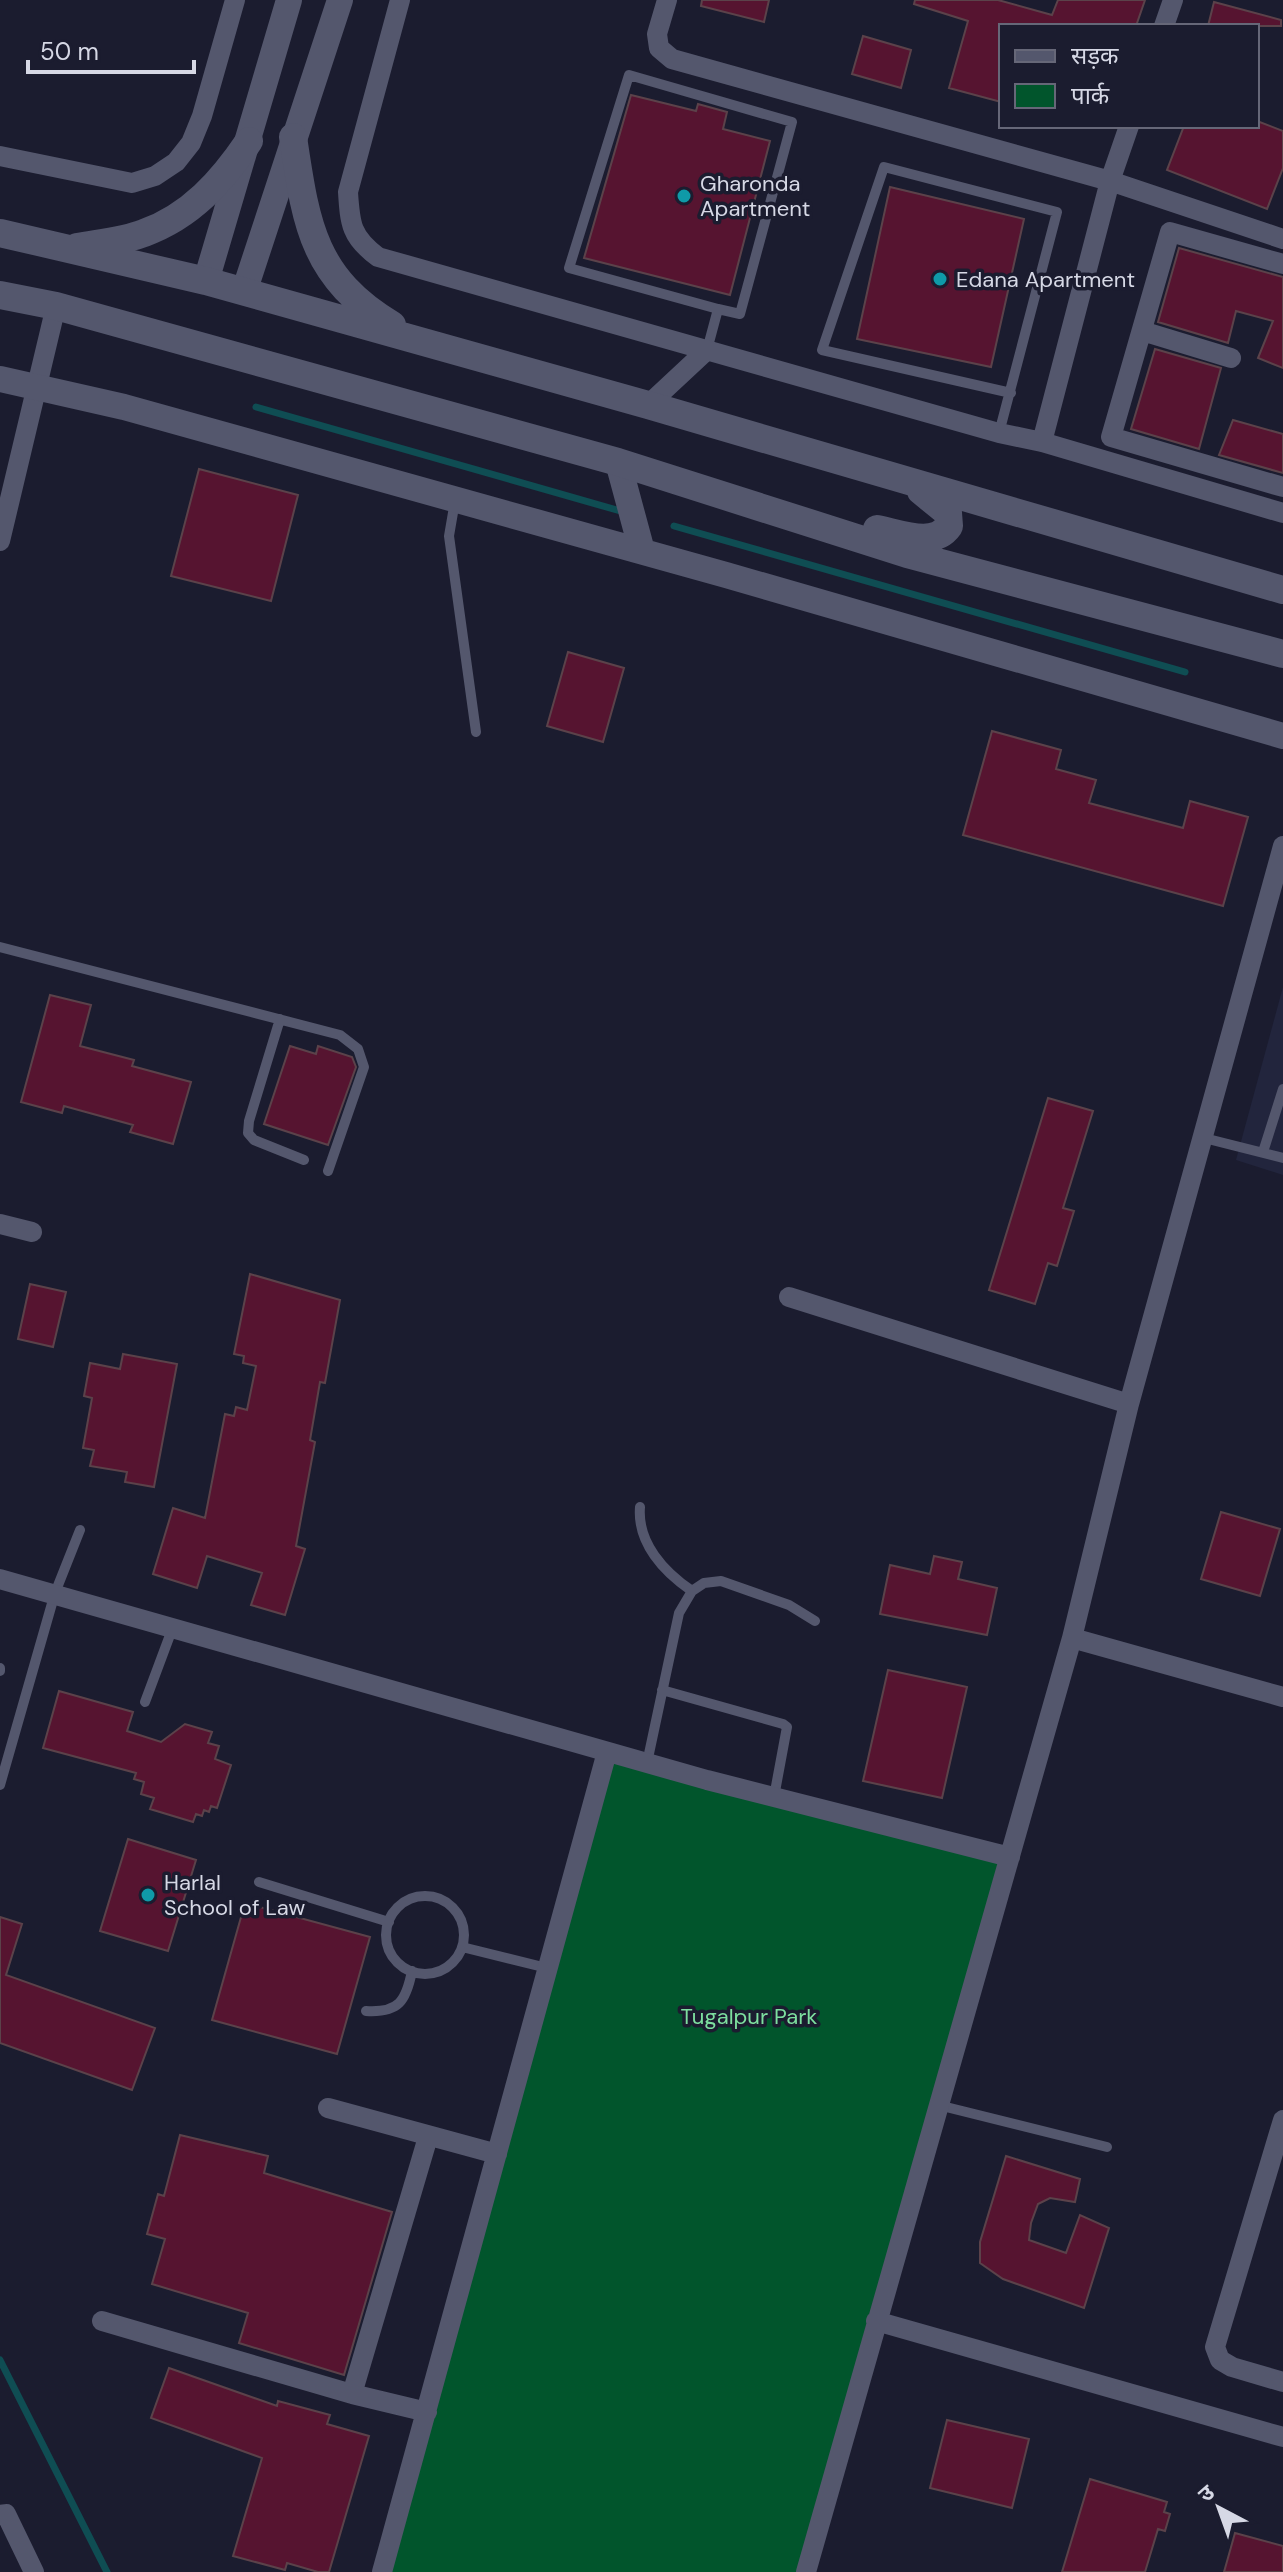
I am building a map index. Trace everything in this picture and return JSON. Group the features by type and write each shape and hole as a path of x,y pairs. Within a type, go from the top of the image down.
{"main road":[{"path":"293,137 305,213 317,249 339,281 370,312 416,339"},
{"path":"69,249 142,234 166,224 192,208 227,174 249,141"},
{"path":"0,233 206,281 416,339 1283,590"},
{"path":"0,295 56,306 618,462 907,554 1283,654"},
{"path":"846,534 869,527 931,538 945,532 949,526 948,513 910,483"}],"street":[{"path":"0,156 132,183 155,176 176,162 191,143 202,116 235,0"},
{"path":"206,281 289,0"},
{"path":"244,292 340,0"},
{"path":"400,0 348,192 350,218 360,243 378,257 999,433 1042,442 1283,513"},
{"path":"667,0 657,34 659,48 672,59 1110,181 1283,239"},
{"path":"1165,24 1173,0"},
{"path":"1042,442 1110,181 1128,128"},
{"path":"1102,462 1170,232 1283,264"},
{"path":"0,541 56,306"},
{"path":"1142,331 1231,358"},
{"path":"648,405 707,350"},
{"path":"0,379 124,407 642,551 1283,736"},
{"path":"1111,437 1283,487"},
{"path":"618,462 642,551"},
{"path":"806,2572 1072,1638 1129,1404 1283,846"},
{"path":"0,1224 32,1232"},
{"path":"789,1297 1129,1404"},
{"path":"0,1579 607,1752 1010,1857"},
{"path":"1072,1638 1283,1697"},
{"path":"382,2572 607,1752"},
{"path":"328,2108 497,2154"},
{"path":"1283,2120 1215,2347 1220,2360 1232,2367 1283,2382"},
{"path":"352,2394 428,2137"},
{"path":"102,2321 352,2394 427,2412"},
{"path":"876,2321 1283,2437"},
{"path":"2,2512 34,2572"}],"lane":[{"path":"629,75 792,122 740,314 718,309 569,268 629,75"},
{"path":"999,433 1011,393 1057,212 884,167 822,350 1011,393"},
{"path":"707,350 718,309"},
{"path":"455,499 449,536 476,732"},
{"path":"0,947 340,1035 358,1049 364,1067 328,1171"},
{"path":"280,1019 248,1133 254,1140 304,1160"},
{"path":"1263,1152 1283,1089"},
{"path":"1204,1138 1283,1158"},
{"path":"640,1507 639,1519 644,1539 670,1576 692,1591"},
{"path":"0,1785 55,1593 80,1530"},
{"path":"647,1763 679,1613 692,1591 704,1583 721,1581 789,1605 815,1621"},
{"path":"145,1702 173,1627"},
{"path":"662,1690 787,1727 774,1797"},
{"path":"0,1733 13,1739"},
{"path":"259,1882 389,1922"},
{"path":"424,1896 439,1898 452,1906 461,1918 464,1932 462,1947 454,1961 442,1970 427,1974 412,1971 399,1964 390,1951 386,1937 389,1922 397,1908 409,1899 424,1896"},
{"path":"462,1947 547,1968"},
{"path":"366,2011 381,2012 395,2007 406,1997 412,1971"},
{"path":"938,2105 1107,2147"}],"shaded area":[{"path":"1283,987 1283,1175 1236,1160"}],"green space":[{"name":"Tugalpur Park","path":"607,1752 1010,1857 806,2572 382,2572"}],"building":[{"path":"702,0 769,0 764,22 701,6"},
{"path":"915,0 998,0 1052,15 1058,0 1145,0 1137,24 999,24 999,101 949,88 968,21 914,4"},
{"path":"1214,2 1281,20 1281,26 1208,24"},
{"path":"863,36 911,50 901,88 852,74"},
{"name":"Gharonda Apartment","path":"631,95 696,111 698,104 727,112 723,129 770,141 730,295 584,258"},
{"path":"1259,122 1283,131 1283,168 1267,209 1167,170 1183,128 1259,128"},
{"name":"Edana Apartment","path":"890,187 1024,219 991,367 857,339"},
{"path":"1179,248 1283,277 1283,368 1258,358 1273,321 1236,311 1228,343 1158,322"},
{"path":"1155,349 1221,368 1199,449 1131,429"},
{"path":"1233,420 1283,434 1283,473 1219,455"},
{"path":"199,469 298,495 271,601 171,576"},
{"path":"568,652 624,668 603,742 547,726"},
{"path":"992,731 1061,750 1056,769 1096,780 1089,803 1183,828 1190,801 1248,817 1223,906 963,835"},
{"path":"50,995 91,1005 80,1046 134,1060 132,1066 191,1082 173,1144 130,1132 133,1125 64,1106 62,1113 21,1102"},
{"path":"290,1046 316,1054 318,1046 352,1057 356,1067 328,1145 264,1124"},
{"path":"1048,1098 1093,1111 1063,1208 1074,1211 1057,1266 1048,1263 1035,1304 989,1290"},
{"path":"250,1274 340,1300 325,1383 320,1382 310,1440 315,1442 296,1546 305,1549 285,1615 251,1605 262,1573 207,1556 197,1588 153,1574 173,1508 205,1518 225,1414 234,1416 236,1407 247,1410 256,1366 243,1363 244,1356 234,1354"},
{"path":"30,1284 66,1292 53,1347 18,1339"},
{"path":"123,1354 177,1364 154,1487 125,1482 127,1472 90,1466 94,1450 83,1448 92,1398 84,1396 90,1363 120,1369"},
{"path":"1221,1512 1280,1529 1260,1596 1201,1579"},
{"path":"934,1556 962,1562 958,1579 997,1588 987,1635 880,1614 890,1565 930,1574"},
{"path":"888,1670 967,1687 942,1798 863,1781"},
{"path":"59,1691 133,1712 127,1731 161,1742 185,1724 212,1732 208,1743 219,1746 215,1759 231,1765 217,1808 211,1806 209,1812 204,1810 202,1816 196,1814 193,1822 150,1809 154,1798 141,1794 144,1782 134,1779 136,1773 43,1748"},
{"name":"Harlal School of Law","path":"128,1839 196,1860 168,1951 100,1931"},
{"path":"245,1903 370,1937 337,2054 212,2020"},
{"path":"0,1917 22,1924 6,1975 155,2028 132,2090 0,2043"},
{"path":"180,2135 268,2156 264,2173 392,2212 344,2375 239,2343 248,2313 152,2284 165,2239 147,2234 158,2194 164,2196"},
{"path":"1006,2156 1080,2179 1075,2202 1050,2198 1038,2204 1029,2240 1066,2253 1080,2215 1109,2228 1084,2308 1003,2279 980,2263 980,2242"},
{"path":"169,2368 277,2406 278,2401 330,2415 327,2424 369,2436 329,2572 287,2563 285,2570 233,2556 262,2458 151,2418"},
{"path":"947,2420 1029,2439 1012,2508 930,2488"},
{"path":"1090,2479 1167,2502 1164,2512 1170,2514 1165,2531 1158,2529 1145,2572 1062,2572"},
{"path":"1235,2533 1283,2546 1283,2572 1224,2572"}],"waterway":[{"path":"256,407 624,512"},
{"path":"674,526 1185,672"},
{"path":"0,2360 107,2572"}],"place":[{"name":"Gharonda Apartment","path":"684,196"},
{"name":"Edana Apartment","path":"940,279"},
{"name":"Harlal School of Law","path":"148,1895"}]}
